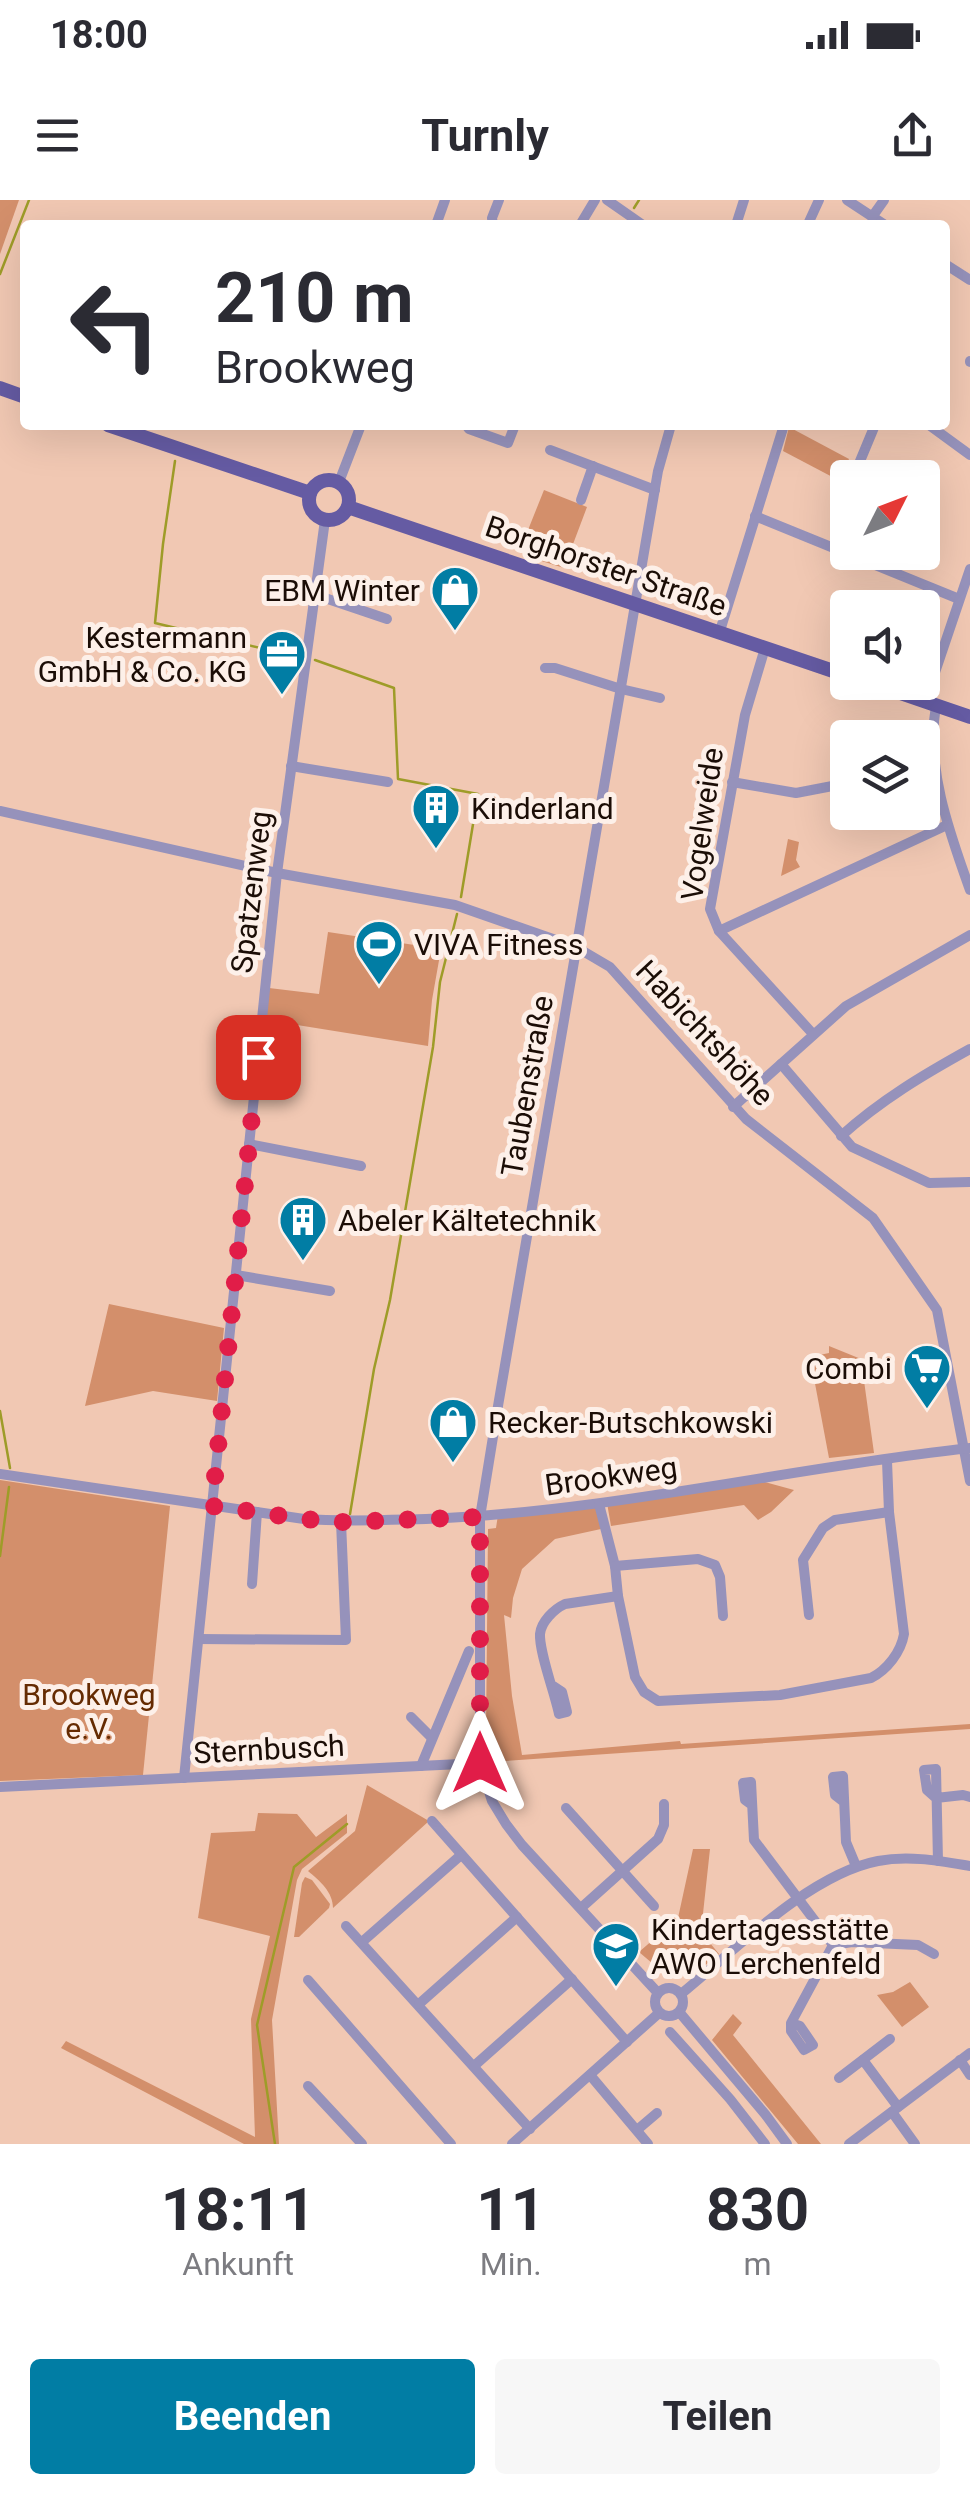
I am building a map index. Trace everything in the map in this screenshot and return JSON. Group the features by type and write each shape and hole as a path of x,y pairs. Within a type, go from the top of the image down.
{"main road":[{"path":"123,430 310,493"},
{"path":"321,481 339,482 349,496 348,507 338,518 325,520 310,508 310,493 321,481"},
{"name":"Borghorster Straße","path":"348,507 830,670"},
{"path":"920,700 970,717"}],"street":[{"path":"607,200 636,220"},
{"path":"847,200 877,220"},
{"path":"872,217 884,200"},
{"path":"339,482 359,430"},
{"path":"472,430 508,443 513,430"},
{"name":"Taubenstraße","path":"480,1763 480,1517 655,490 670,430"},
{"path":"719,634 782,430"},
{"path":"860,460 873,430"},
{"path":"936,430 970,454"},
{"path":"550,450 655,490"},
{"path":"581,500 593,466"},
{"path":"755,516 959,600"},
{"name":"Spatzenweg","path":"184,1778 277,874 325,520"},
{"path":"933,720 931,704 970,570"},
{"path":"316,595 387,620"},
{"name":"Vogelweide","path":"765,648 744,715 710,909 719,930 814,1034"},
{"path":"545,668 660,698"},
{"path":"291,766 388,782"},
{"path":"732,782 796,793 830,786"},
{"path":"940,788 947,825 970,890"},
{"name":"Habichtshöhe","path":"0,811 277,874 454,905 576,947 610,966 746,1120 874,1218 937,1310 970,1481"},
{"path":"719,930 947,825"},
{"path":"733,1106 846,1006 970,935"},
{"path":"841,1136 903,1087 970,1049"},
{"path":"781,1064 852,1147 929,1183 970,1182"},
{"path":"248,1144 361,1166"},
{"path":"236,1276 330,1291"},
{"name":"Brookweg","path":"0,1474 341,1522 480,1517 599,1504 966,1449"},
{"path":"599,1504 636,1680 644,1692 658,1701 780,1695 871,1678 882,1673 902,1646 887,1460"},
{"path":"252,1584 257,1512"},
{"path":"809,1615 803,1560 823,1528 835,1520 890,1512"},
{"path":"198,1639 346,1640 341,1522"},
{"path":"615,1566 698,1560 715,1566 720,1578 723,1616"},
{"path":"553,1686 542,1647 542,1624 564,1604 618,1596"},
{"path":"422,1766 470,1650"},
{"path":"411,1717 432,1738"},
{"path":"480,1763 492,1801 522,1845 658,1993"},
{"name":"Sternbusch","path":"0,1788 480,1763"},
{"path":"938,1861 936,1798 970,1796"},
{"path":"844,1802 846,1842 856,1866"},
{"path":"581,1908 658,1839 664,1804"},
{"path":"752,1805 754,1840 833,1945"},
{"path":"566,1808 654,1906"},
{"path":"432,1821 627,2042"},
{"path":"362,1942 461,1854"},
{"path":"681,1994 797,1899 856,1866 906,1858 970,1866"},
{"path":"419,2004 517,1917"},
{"path":"346,1926 474,2066 523,2138 659,2013"},
{"path":"791,2023 833,1945 918,1945 934,1954"},
{"path":"474,2066 572,1979"},
{"path":"308,1980 451,2144"},
{"path":"667,1988 681,1994 684,2004 680,2013 667,2017 659,2013 655,2003 658,1993 667,1988"},
{"path":"680,2013 786,2144"},
{"path":"670,2032 765,2144"},
{"path":"693,2056 696,2032"},
{"path":"839,2078 890,2039"},
{"path":"848,2144 970,2053"},
{"path":"863,2060 915,2144"},
{"path":"960,2060 970,2074"},
{"path":"590,2075 648,2144"},
{"path":"308,2086 362,2144"},
{"path":"637,2130 658,2113"}],"green space":[{"path":"0,200 19,200 0,254"},
{"path":"788,430 849,459 830,460 830,476 783,451"},
{"path":"544,490 587,507 564,568 532,558 535,546 524,540"},
{"path":"788,839 799,842 796,860 800,867 781,876"},
{"path":"328,932 441,949 428,1046 266,1020 269,988 319,994"},
{"path":"109,1304 224,1328 217,1401 153,1391 85,1406"},
{"path":"829,1346 861,1359 874,1453 829,1458 810,1357 829,1353"},
{"name":"Brookweg e.V.","path":"0,1480 170,1506 143,1775 0,1781"},
{"path":"757,1480 794,1490 758,1520 744,1505 611,1526 607,1503"},
{"path":"599,1504 601,1529 555,1539 522,1569 511,1618 504,1615 522,1755 680,1741 681,1744 970,1724 970,1729 490,1762 486,1735 488,1529 496,1528 498,1515"},
{"path":"367,1785 429,1821 333,1908 328,1892 308,1871 355,1831"},
{"path":"258,1813 297,1814 316,1837 347,1814 347,1833 302,1869 297,1880 272,2020 279,2144 244,2144 61,2048 66,2041 255,2137 251,2019 270,1936 198,1918 211,1833 255,1831"},
{"path":"693,1849 710,1849 701,1932 719,1954 703,1967 697,1960 686,1968 691,1976 666,1975 639,1952 678,1918"},
{"path":"305,1877 312,1880 330,1904 299,1937 294,1937 302,1883"},
{"path":"910,1982 929,2007 902,2027 877,1995 893,1992"},
{"path":"733,2014 742,2023 733,2035 821,2144 798,2144 712,2040"}],"waterway":[{"path":"21,220 29,200"},
{"path":"634,208 639,200"},
{"path":"0,274 20,223"},
{"path":"175,461 155,623 302,658"},
{"path":"315,660 394,688 398,779 478,794 461,897"},
{"path":"350,1514 433,1047 440,982 457,914"},
{"path":"0,1411 10,1468"},
{"path":"0,1556 9,1487"},
{"path":"275,2144 257,2025 294,1867 347,1824"}],"place":[{"name":"EBM Winter","path":"455,632"},
{"name":"Kestermann GmbH & Co. KG","path":"282,696"},
{"name":"Kinderland","path":"436,850"},
{"name":"VIVA Fitness","path":"379,986"},
{"name":"Abeler Kältetechnik","path":"303,1262"},
{"name":"Combi","path":"927,1410"},
{"name":"Recker-Butschkowski","path":"453,1464"},
{"name":"Kindertagesstätte AWO Lerchenfeld","path":"616,1988"}],"route":[{"path":"258,1057 212,1506 341,1522 480,1517 480,1763"}]}
